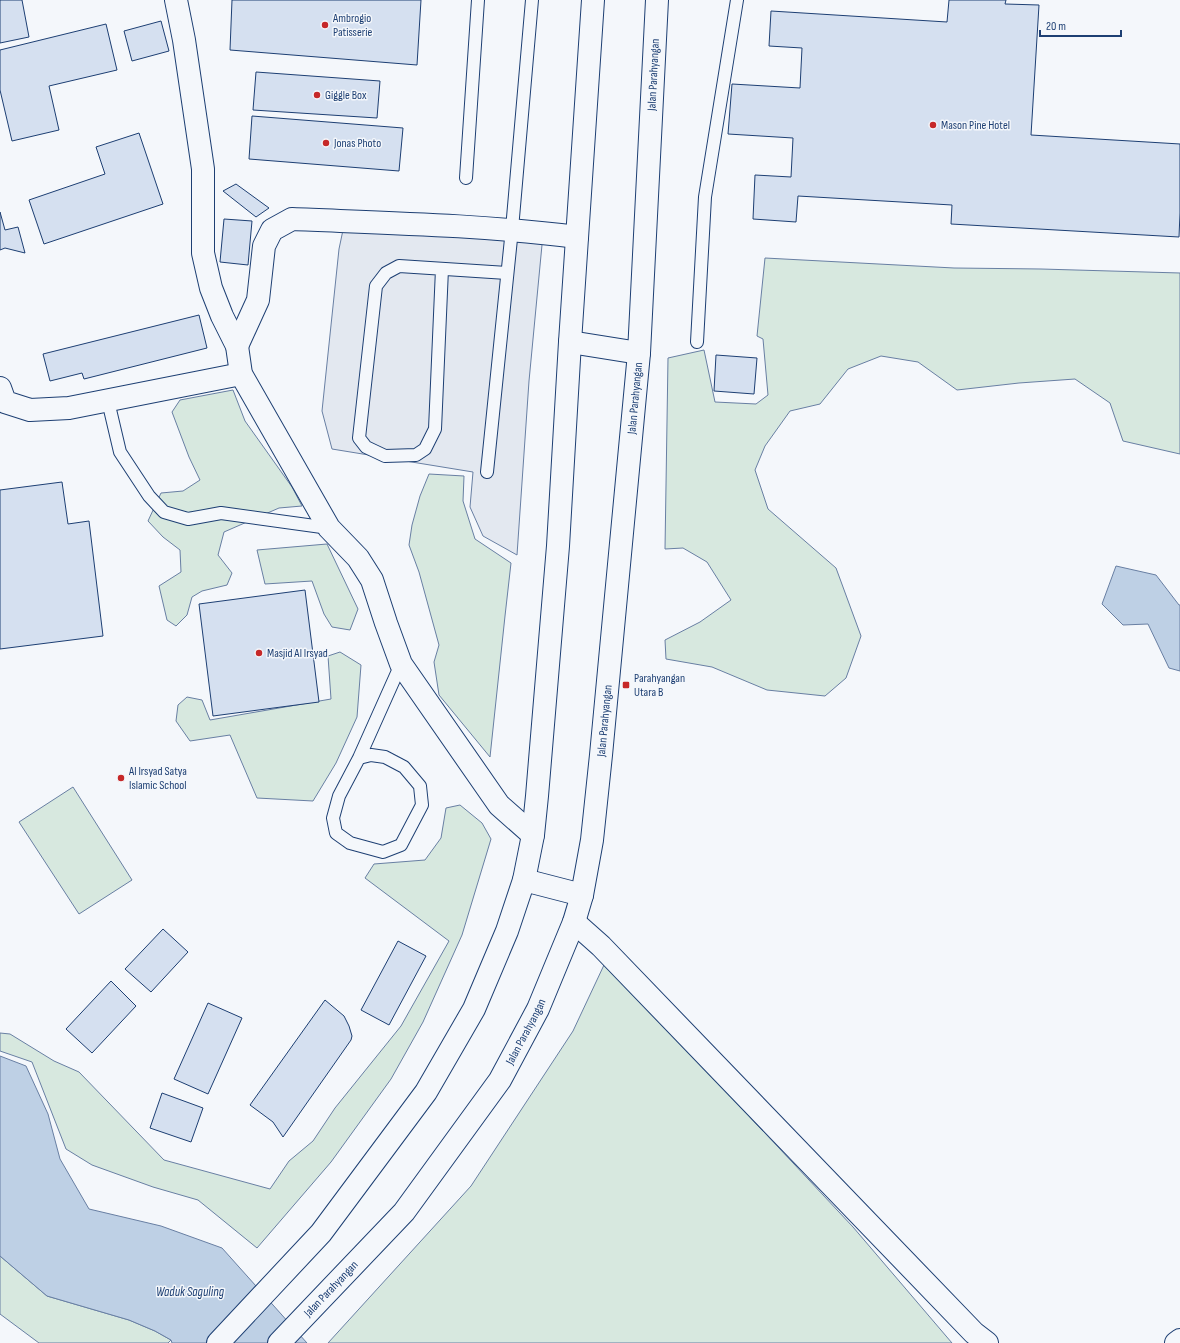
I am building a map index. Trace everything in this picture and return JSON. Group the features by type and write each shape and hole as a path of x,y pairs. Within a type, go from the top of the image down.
{"main road":[{"path":"176,0 184,40 203,169 203,253 211,288 222,316 237,346 241,374 329,528 358,558 372,580 401,664 499,805 533,835"},
{"path":"218,1343 321,1233 426,1092 474,1009 507,931 524,880 533,835 537,796 558,546 593,0"},
{"name":"Jalan Parahyangan","path":"279,1343 404,1212 500,1080 538,1009 574,922 582,895 592,840 602,748 638,353 657,0"},
{"path":"237,346 258,300 264,246 272,230 292,219 455,225 512,229 578,237"},
{"path":"570,342 638,353"},
{"path":"0,388 5,402 30,410 69,408 241,374"},
{"path":"524,880 582,895"},
{"path":"574,922 601,946 974,1333 987,1343"},
{"path":"1176,1343 1180,1340"}],"lane":[{"path":"466,178 478,0"},
{"path":"487,472 512,229 532,0"},
{"path":"697,342 705,197 737,0"},
{"path":"442,269 435,430 425,449 416,455 385,456 366,446 359,438 376,286 386,273 399,266 507,273"},
{"path":"108,401 120,452 149,496 164,512 188,519 221,513 329,528"},
{"path":"359,758 371,754 385,757 404,767 420,786 422,805 401,845 383,852 350,843 336,833 333,818 339,796 359,758 401,664"}],"shaded area":[{"path":"347,211 544,224 529,381 517,555 483,536 470,507 473,472 332,449 322,411 339,249"},
{"path":"765,258 954,268 1180,273 1180,454 1123,441 1110,403 1075,379 1019,383 957,390 918,362 881,356 848,369 820,404 790,411 765,446 755,470 768,509 836,568 861,636 846,678 825,696 767,690 712,667 666,659 665,640 700,622 731,600 707,562 683,548 665,549 668,358 704,350 715,402 756,404 768,395 763,339 757,336"},
{"path":"233,390 245,421 292,487 302,506 279,508 224,532 218,555 232,573 227,585 202,591 192,597 187,615 176,626 167,620 159,586 181,572 180,550 163,537 148,521 161,493 183,491 200,480 189,457 172,412 180,400"},
{"path":"429,474 464,476 463,501 475,539 511,563 490,757 439,695 434,662 439,645 419,572 409,545 412,525 420,496"},
{"path":"327,544 358,609 350,630 332,627 324,614 312,581 265,584 257,550"},
{"path":"340,652 361,665 357,717 336,763 313,801 257,798 230,735 190,741 176,721 178,705 187,697 202,700 210,720 331,699 328,656"},
{"path":"73,787 132,880 79,914 19,822"},
{"path":"460,805 482,823 491,839 462,935 423,1022 391,1079 331,1162 257,1248 198,1200 153,1187 92,1165 66,1149 32,1062 0,1051 0,1033 10,1034 54,1061 79,1072 164,1160 270,1189 289,1161 313,1141 335,1108 401,1026 449,941 365,878 374,864 425,860 441,838 446,808"},
{"path":"604,965 675,1037 853,1227 952,1343 328,1343 471,1186 573,1031"},
{"path":"0,1256 47,1296 129,1320 155,1331 171,1340 168,1343 39,1343 0,1314"}],"water":[{"path":"1116,566 1156,575 1180,605 1180,671 1169,668 1148,624 1123,625 1102,604"},
{"name":"Waduk Saguling","path":"0,1056 26,1066 48,1114 60,1159 89,1209 161,1226 222,1248 307,1343 172,1343 171,1340 155,1331 129,1320 47,1296 0,1256"}],"building":[{"path":"0,0 22,0 29,37 0,43"},
{"name":"Ambrogio Patisserie","path":"232,0 421,0 417,65 230,50"},
{"path":"949,0 1006,0 1005,4 1039,5 1031,135 1180,144 1179,237 951,224 952,205 798,196 796,222 753,219 755,175 791,177 793,138 728,134 732,84 800,88 802,48 769,46 771,11 947,22"},
{"path":"161,21 169,51 132,61 124,31"},
{"path":"106,24 117,70 49,86 59,130 12,141 0,90 0,50"},
{"name":"Giggle Box","path":"256,72 380,81 377,118 253,110"},
{"name":"Jonas Photo","path":"252,116 403,128 399,171 249,159"},
{"path":"139,133 163,204 44,244 29,200 105,174 96,147"},
{"path":"236,184 269,208 256,217 223,191"},
{"path":"0,212 5,230 18,227 25,253 5,248 0,250"},
{"path":"224,219 252,221 248,265 220,262"},
{"path":"199,315 207,348 84,379 82,373 50,381 43,354"},
{"path":"716,355 757,358 754,394 714,391"},
{"path":"62,482 68,524 89,521 103,636 0,649 0,490"},
{"name":"Masjid Al Irsyad","path":"305,590 319,702 213,716 199,604"},
{"path":"163,929 188,952 151,992 125,969"},
{"path":"398,941 426,956 389,1025 361,1010"},
{"path":"111,981 136,1006 92,1053 66,1029"},
{"path":"325,1000 344,1016 352,1036 351,1040 283,1137 273,1122 250,1105"},
{"path":"208,1003 242,1018 208,1094 174,1079"},
{"path":"162,1093 203,1108 191,1142 150,1128"}],"place":[{"name":"Ambrogio Patisserie","path":"325,25"},
{"name":"Giggle Box","path":"317,95"},
{"name":"Mason Pine Hotel","path":"933,125"},
{"name":"Jonas Photo","path":"326,143"},
{"name":"Masjid Al Irsyad","path":"259,653"},
{"name":"Parahyangan Utara B","path":"626,685"},
{"name":"Al Irsyad Satya Islamic School","path":"121,778"}]}
